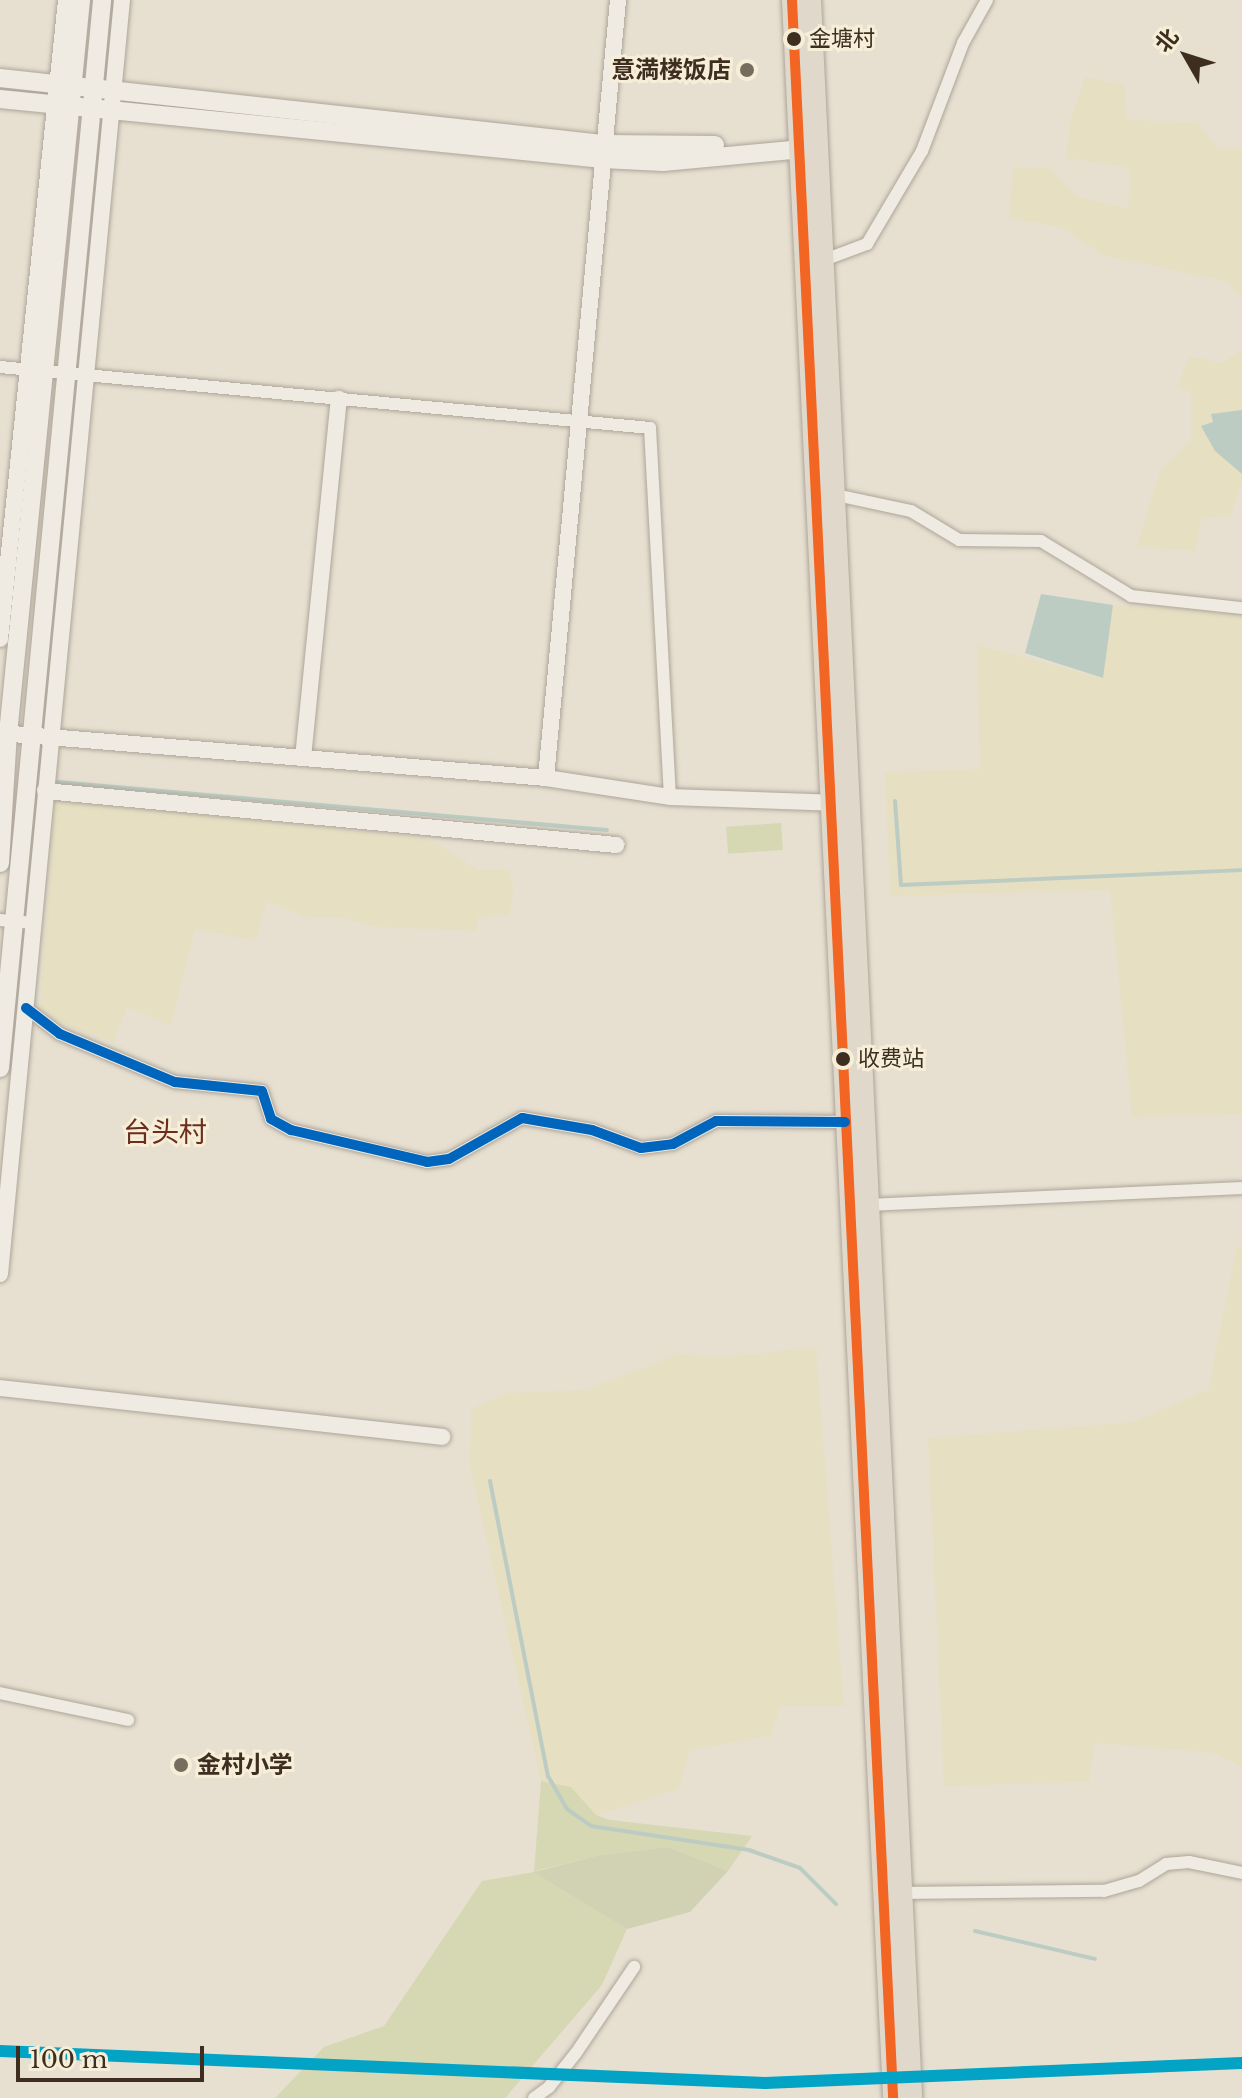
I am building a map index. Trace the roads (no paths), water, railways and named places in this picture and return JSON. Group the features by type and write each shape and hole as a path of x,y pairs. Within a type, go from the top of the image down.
{"highway":[{"path":"792,0 824,260 836,495 845,1122 893,1894 912,2098"},
{"path":"811,0 808,145 840,802 868,1205 893,1894 893,2098"}],"main road":[{"path":"0,863 4,734 37,371 65,83 81,0"},
{"path":"0,1065 39,738 75,374 102,0"},
{"path":"0,78 114,88 604,152"},
{"path":"0,99 604,152 808,145"}],"street":[{"path":"65,83 66,0"},
{"path":"75,374 112,111 122,0"},
{"path":"546,778 618,0"},
{"path":"824,260 867,244 922,151 963,43 987,0"},
{"path":"0,367 650,428 670,797"},
{"path":"0,639 37,371"},
{"path":"303,758 339,399"},
{"path":"836,495 911,511 959,540 1050,544 1131,596 1242,608"},
{"path":"4,734 546,778 670,797 840,802"},
{"path":"0,1274 4,1199 26,1008 16,921 45,791 39,738"},
{"path":"45,791 616,845"},
{"path":"26,1008 60,1034 175,1082 262,1091 271,1119 291,1130 427,1162 449,1159 522,1118 592,1130 641,1148 673,1144 716,1121 845,1122"},
{"path":"0,1065 21,1066"},
{"path":"868,1205 1242,1188"},
{"path":"0,1388 442,1437"},
{"path":"0,1693 128,1720"},
{"path":"893,1894 1104,1891 1139,1881 1166,1864 1189,1862 1242,1873"},
{"path":"534,2098 576,2053 634,1967"}],"waterway":[{"path":"58,782 607,830"},
{"path":"895,801 901,885 1242,870"},
{"path":"490,1481 548,1776 567,1809 591,1826 749,1850 800,1868 836,1904"},
{"path":"975,1931 1095,1959"}],"place":[{"name":"金塘村","path":"794,39"},
{"name":"意満楼饭店","path":"747,70"},
{"name":"收费站","path":"843,1059"},
{"name":"金村小学","path":"181,1765"}],"district":[{"name":"台头村","path":"165,1133"}]}
